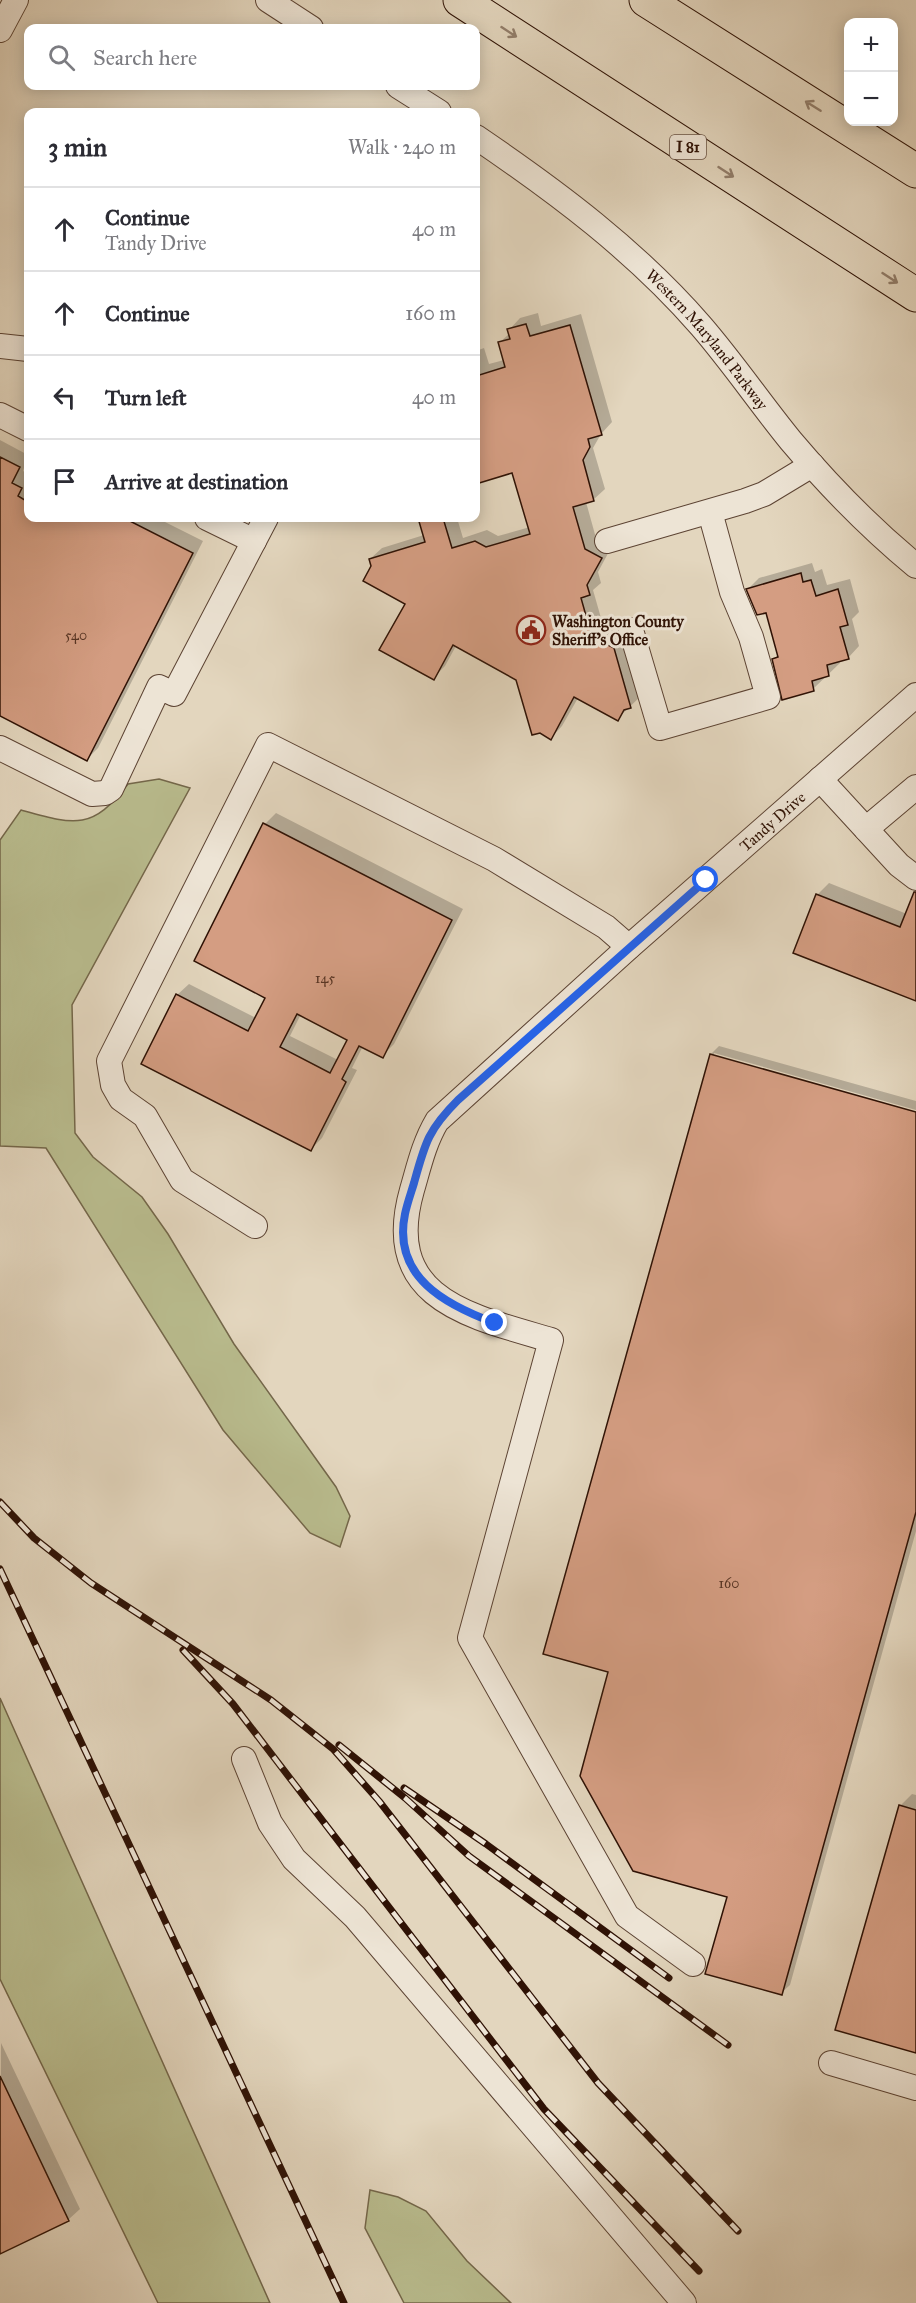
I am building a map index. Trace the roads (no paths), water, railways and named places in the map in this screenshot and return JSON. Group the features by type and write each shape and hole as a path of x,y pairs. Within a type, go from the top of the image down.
{"highway":[{"name":"I 81","path":"460,0 916,295"},
{"path":"646,0 916,171"}],"street":[{"path":"0,30 16,0"},
{"path":"267,0 305,24"},
{"path":"404,90 433,108"},
{"name":"Western Maryland Parkway","path":"480,139 592,220 654,276 701,326 812,465 846,503 916,566"},
{"path":"0,346 24,349"},
{"path":"0,415 24,427"},
{"path":"607,542 764,494 812,465"},
{"path":"631,630 660,728 768,697 751,637 732,592 710,512"},
{"path":"215,522 254,541"},
{"path":"0,748 92,794 105,793 111,789 159,687 174,694 264,522"},
{"name":"Tandy Drive","path":"693,1964 627,1916 470,1638 551,1340 495,1323 449,1304 424,1284 412,1264 405,1244 404,1216 426,1140 436,1121 629,947 916,695"},
{"path":"255,1226 182,1180 145,1116 121,1099 113,1085 109,1061 268,745 494,859 606,927 629,947"},
{"path":"820,779 899,865 916,878"},
{"path":"866,829 916,787"},
{"path":"244,1759 270,1823 294,1859 355,1917 684,2303"},
{"path":"831,2063 916,2088"}],"railway":[{"path":"0,1502 34,1538 91,1583 271,1700 333,1749 379,1801 598,2083 738,2231"},
{"path":"0,1569 344,2303"},
{"path":"183,1650 233,1704 544,2109 699,2271"},
{"path":"339,1745 405,1798 469,1856 728,2045"},
{"path":"404,1788 486,1844 669,1978"}],"place":[{"name":"Washington County Sheriff's Office","path":"531,630"}]}
